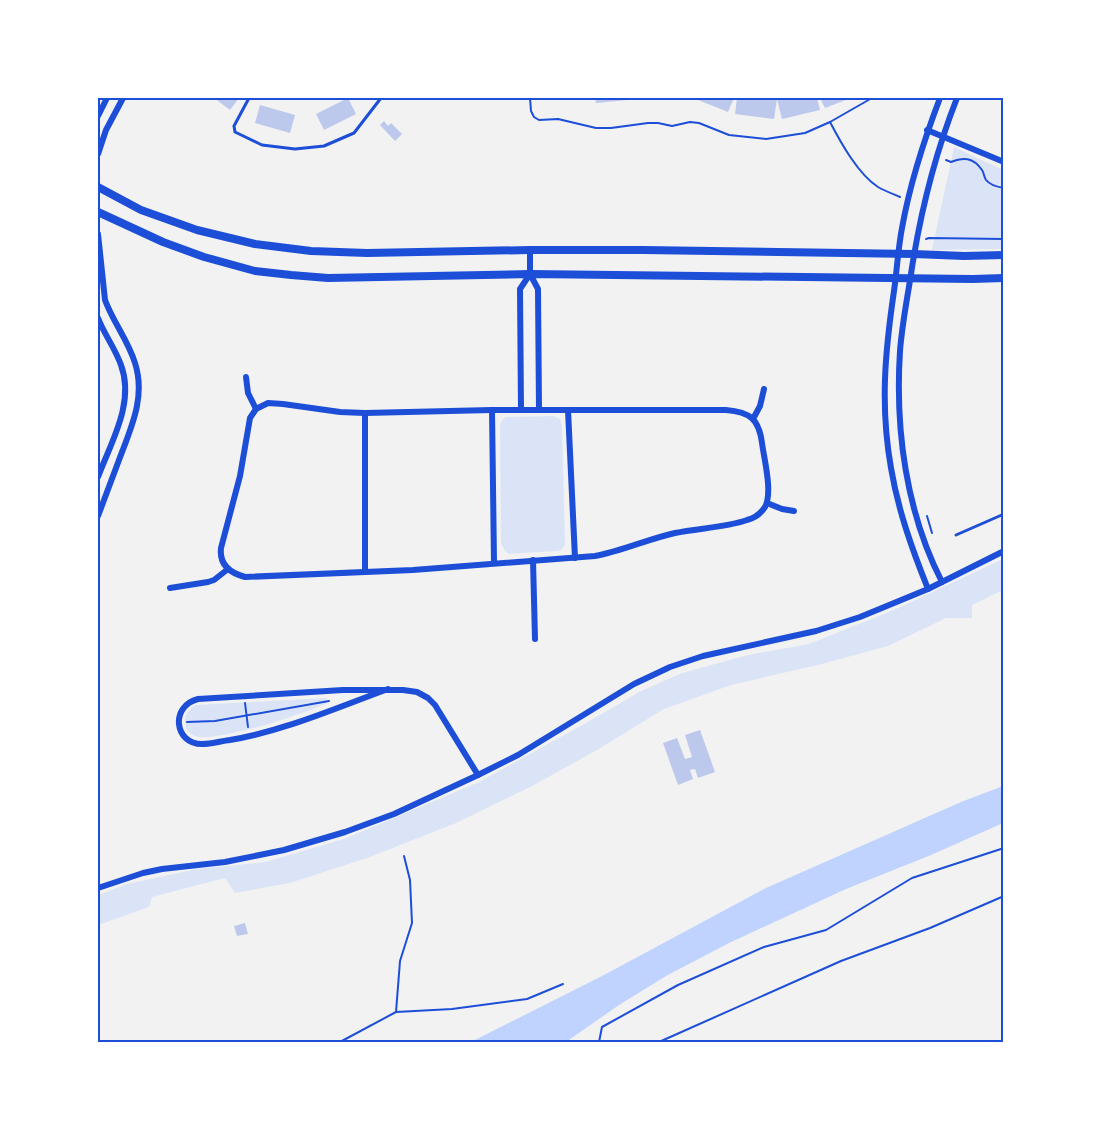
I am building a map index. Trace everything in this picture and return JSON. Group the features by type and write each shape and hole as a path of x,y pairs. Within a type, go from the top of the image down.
{"street":[{"path":"98,116 107,98"},
{"path":"98,154 106,130 123,98"},
{"path":"928,589 897,500 890,466 884,398 885,361 898,254 908,201 927,130 939,98"},
{"path":"942,582 929,552 912,499 899,411 900,362 910,278 922,212 943,136 957,98"},
{"path":"927,130 1004,162"},
{"path":"98,187 141,210 169,220 226,237 311,251 357,253 643,250 898,254 915,250 964,256 1004,255"},
{"path":"98,212 173,246 221,262 255,271 328,278 530,274 1004,278"},
{"path":"98,234 105,300 132,354 137,371 139,392 135,419 98,516"},
{"path":"530,250 530,274 538,290 539,410"},
{"path":"521,410 520,289 530,274"},
{"path":"98,318 122,368 126,392 122,412 98,477"},
{"path":"246,377 248,393 256,409"},
{"path":"753,419 760,406 764,390"},
{"path":"268,403 365,413 539,410 726,410 743,412 757,423 761,435 768,489 767,503 760,513 747,520 675,534 606,554 574,558 494,562 413,570 252,577 239,576 228,569 221,559 221,548 238,485 250,418 256,409 268,403"},
{"path":"492,410 494,562"},
{"path":"568,410 574,558"},
{"path":"365,413 365,572"},
{"path":"767,503 794,511"},
{"path":"98,888 143,873 225,862 317,841 394,814 478,775 545,740 634,684 670,667 703,656 816,631 860,617 928,589 1004,551"},
{"path":"533,560 535,639"},
{"path":"170,588 208,582 228,569"},
{"path":"388,690 291,724 249,736 208,744 196,744 187,738 182,734 179,722 180,712 191,701 211,697 388,690 417,692 432,701 478,775"}],"lane":[{"path":"249,98 234,126 235,132 262,145 295,149 324,146 351,135 381,98"},
{"path":"956,535 1004,514"}],"path":[{"path":"530,98 531,111 539,120 558,119 611,129 658,123 672,126 690,122 699,123 729,135 766,139 805,133 830,122 872,98"},
{"path":"830,122 844,150 869,179 878,187 908,201"},
{"path":"937,156 951,162 962,158 973,161 982,170 986,180 995,187 1004,188"},
{"path":"915,250 929,238 1004,239"},
{"path":"927,515 934,540"},
{"path":"244,696 249,736"},
{"path":"179,722 215,721 324,702"},
{"path":"599,1042 603,1027 678,985 764,947 826,930 912,878 1004,848"},
{"path":"396,1012 400,961 412,923 410,880 404,856"},
{"path":"659,1042 841,961 930,928 1004,896"},
{"path":"340,1042 396,1012 452,1009 527,999 563,984"}],"shaded area":[{"path":"954,147 1003,170 1003,249 932,250"},
{"path":"554,416 560,419 562,426 565,545 561,550 556,551 509,554 501,543 500,426 506,417"},
{"path":"1003,559 1003,590 972,605 972,618 946,618 888,646 731,685 664,709 532,786 456,823 370,857 290,883 235,893 225,878 152,897 149,907 98,925 98,895 127,884 197,869 265,862 344,839 479,782 639,692 682,673 748,655 809,644 896,609"},
{"path":"327,698 326,704 275,722 210,737 198,737 190,733 185,726 186,715 195,705"}],"water":[{"path":"1003,786 1003,823 846,889 729,943 666,976 566,1042 471,1042 604,975 766,888 961,802"}],"building":[{"path":"214,98 239,98 230,110"},
{"path":"348,98 356,114 324,130 316,114"},
{"path":"595,98 638,98 638,99 596,103"},
{"path":"693,98 734,98 728,112"},
{"path":"737,98 777,99 774,119 735,114"},
{"path":"817,98 820,110 782,119 777,99"},
{"path":"820,98 851,98 825,108"},
{"path":"260,105 295,115 290,133 255,123"},
{"path":"384,121 388,126 391,123 402,134 395,141 380,125"},
{"path":"700,730 715,772 698,778 695,769 690,770 693,779 678,785 663,743 677,738 685,759 692,757 685,735"},
{"path":"245,923 248,934 237,936 234,926"}]}
